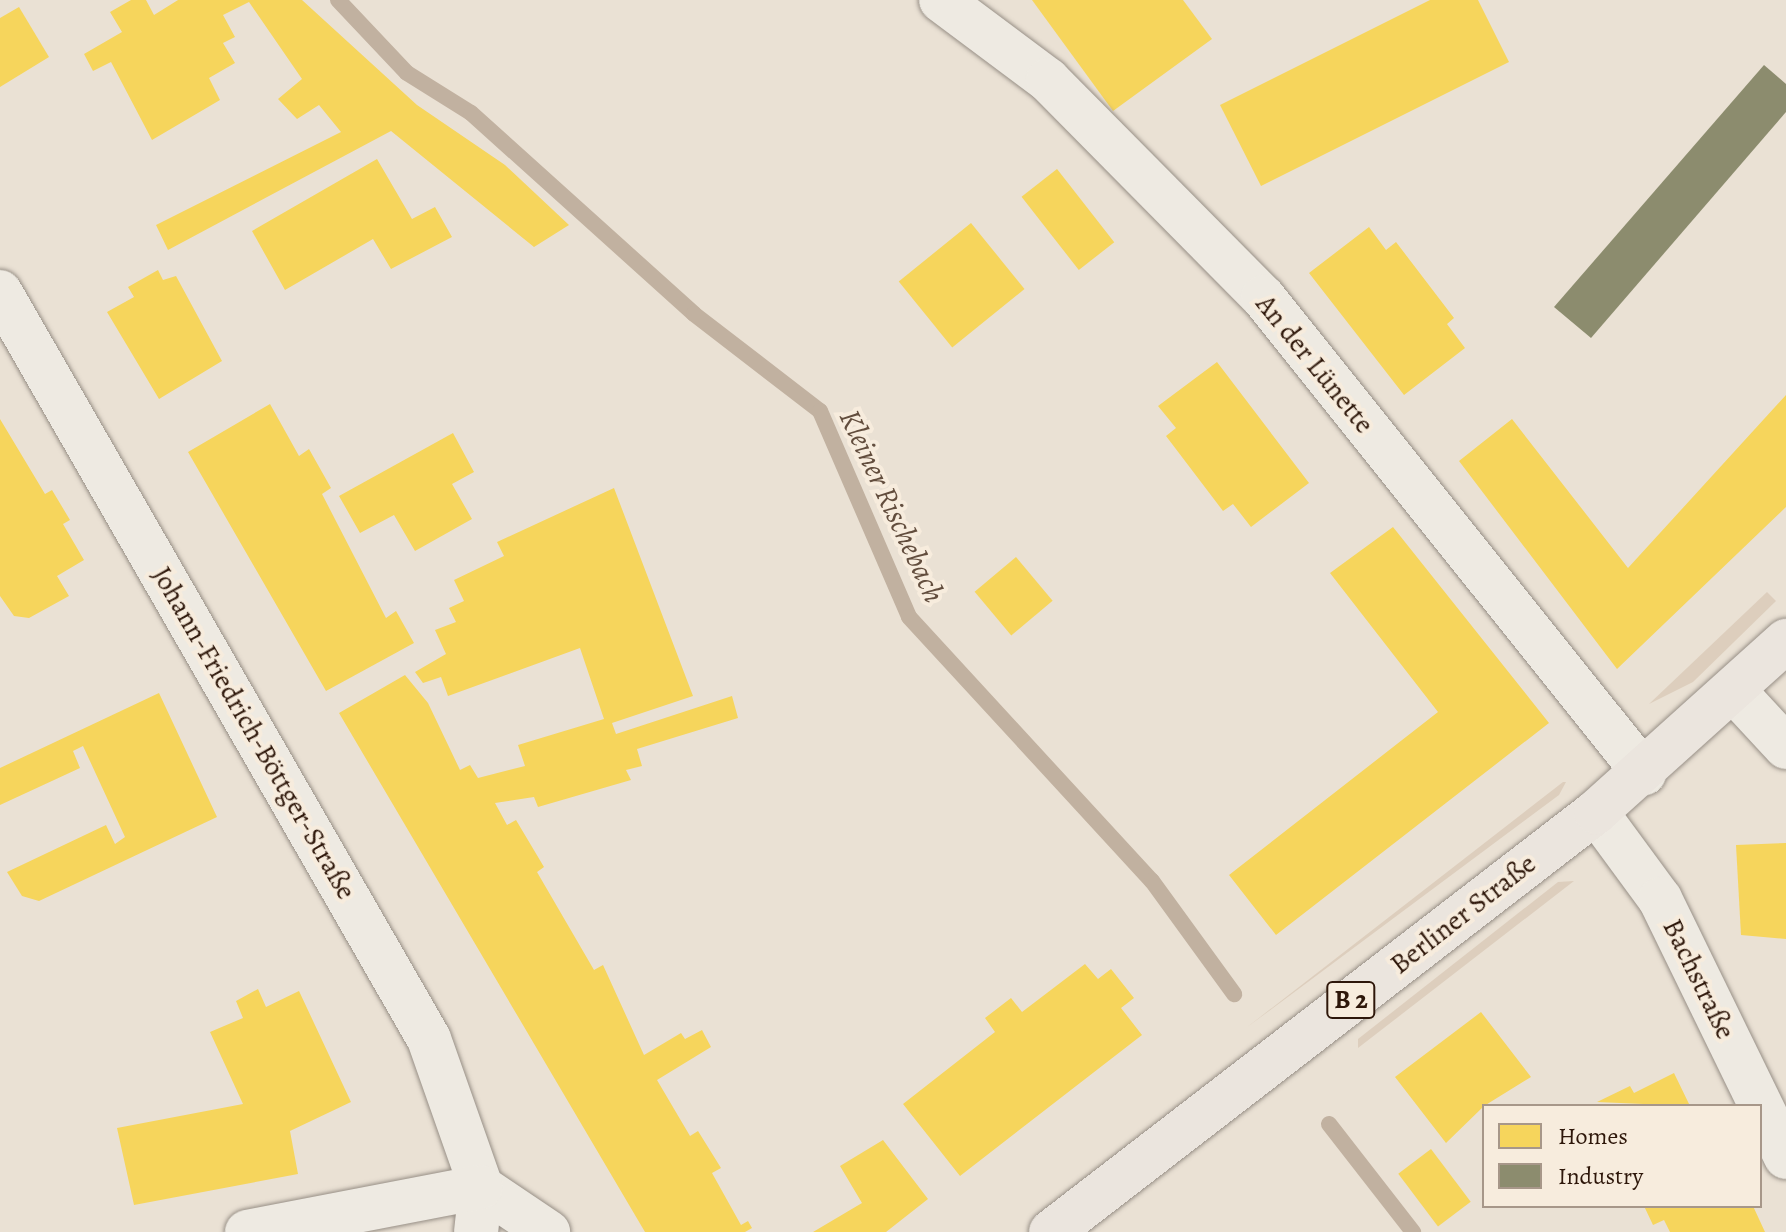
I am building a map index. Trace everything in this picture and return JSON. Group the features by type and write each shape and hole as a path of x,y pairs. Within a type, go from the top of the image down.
{"main road":[{"name":"Berliner Straße","path":"1051,1232 1596,812 1735,692 1786,641"}],"street":[{"name":"An der Lünette","path":"941,0 1048,80 1263,297 1644,773"},
{"name":"Johann-Friedrich-Böttger-Straße","path":"0,292 429,1039 481,1187 476,1232"},
{"path":"1735,692 1786,747"},
{"name":"Bachstraße","path":"1596,812 1660,899 1760,1104"},
{"name":"Bachstraße","path":"1762,1108 1786,1157"},
{"path":"247,1232 481,1187 548,1232"}],"shaded area":[{"path":"1767,592 1776,601 1693,682 1649,704"},
{"path":"1563,782 1566,782 1559,795 1246,1028"},
{"path":"1574,881 1358,1048 1358,1039 1558,882"}],"building: Homes":[{"path":"131,0 146,0 154,15 178,0 302,0 417,105 505,165 569,225 534,247 391,131 168,250 156,225 341,132 319,105 297,119 278,99 302,79 249,2 223,15 235,37 223,43 235,63 209,78 220,100 152,140 111,62 93,71 84,54 122,32 110,12"},
{"path":"1032,0 1183,0 1212,39 1113,111"},
{"path":"1430,0 1478,0 1509,62 1261,186 1220,105"},
{"path":"19,7 49,57 0,87 0,18"},
{"path":"377,159 412,219 435,207 452,237 391,269 373,239 285,290 252,231"},
{"path":"1057,169 1114,242 1079,270 1022,197"},
{"path":"971,223 1024,289 952,348 899,282"},
{"path":"1369,227 1386,250 1396,242 1454,318 1447,324 1465,348 1404,395 1309,273"},
{"path":"158,270 163,280 176,276 222,361 159,399 107,312 134,297 128,287"},
{"path":"1217,362 1309,483 1251,527 1233,504 1223,511 1166,436 1176,428 1158,406"},
{"path":"1786,395 1786,507 1617,669 1459,461 1512,419 1628,568"},
{"path":"270,404 299,456 309,449 331,488 322,494 386,618 396,611 414,643 326,691 188,452"},
{"path":"0,419 45,494 52,490 70,520 63,524 84,560 57,576 69,596 29,618 14,616 0,596"},
{"path":"453,433 474,472 452,484 472,519 415,551 394,515 360,533 339,496"},
{"path":"614,488 693,696 612,723 616,734 732,696 738,718 637,749 642,766 626,770 631,780 538,807 534,797 495,803 507,825 516,820 544,867 537,872 594,970 603,965 644,1055 681,1033 685,1039 702,1030 711,1047 657,1080 690,1136 698,1131 721,1168 712,1173 741,1225 748,1221 752,1228 745,1232 645,1232 339,713 405,675 428,703 460,770 470,765 478,778 525,766 518,745 604,719 580,648 448,696 441,677 423,683 415,672 446,654 435,630 456,622 449,608 464,601 454,580 504,556 497,542"},
{"path":"1393,527 1549,723 1276,935 1229,875 1438,712 1330,573"},
{"path":"1016,557 1053,601 1011,635 975,592"},
{"path":"159,693 217,817 39,901 22,896 7,872 106,825 115,844 125,837 83,746 73,751 80,768 0,805 0,768"},
{"path":"1786,843 1786,939 1741,935 1736,845"},
{"path":"1085,964 1098,979 1111,969 1134,998 1121,1008 1142,1035 960,1176 903,1104 995,1032 985,1018 1011,998 1022,1012"},
{"path":"258,989 266,1007 299,991 351,1102 290,1131 298,1174 134,1205 117,1128 243,1104 210,1032 243,1018 236,1001"},
{"path":"1481,1012 1531,1077 1487,1104 1482,1104 1482,1108 1446,1143 1395,1077"},
{"path":"1674,1073 1689,1104 1597,1102 1630,1086 1634,1093"},
{"path":"883,1140 928,1199 886,1232 813,1232 862,1203 840,1166"},
{"path":"1431,1149 1471,1202 1438,1226 1398,1174"},
{"path":"1645,1208 1754,1208 1765,1232 1670,1232 1664,1220 1653,1225"}],"building: Industry":[{"path":"1764,65 1786,84 1786,112 1591,338 1554,307"}],"waterway":[{"name":"Kleiner Rischebach","path":"338,0 407,73 471,113 694,314 820,411 909,617 1152,881 1234,994"},
{"name":"Kleiner Rischebach","path":"1329,1124 1413,1232"}]}
